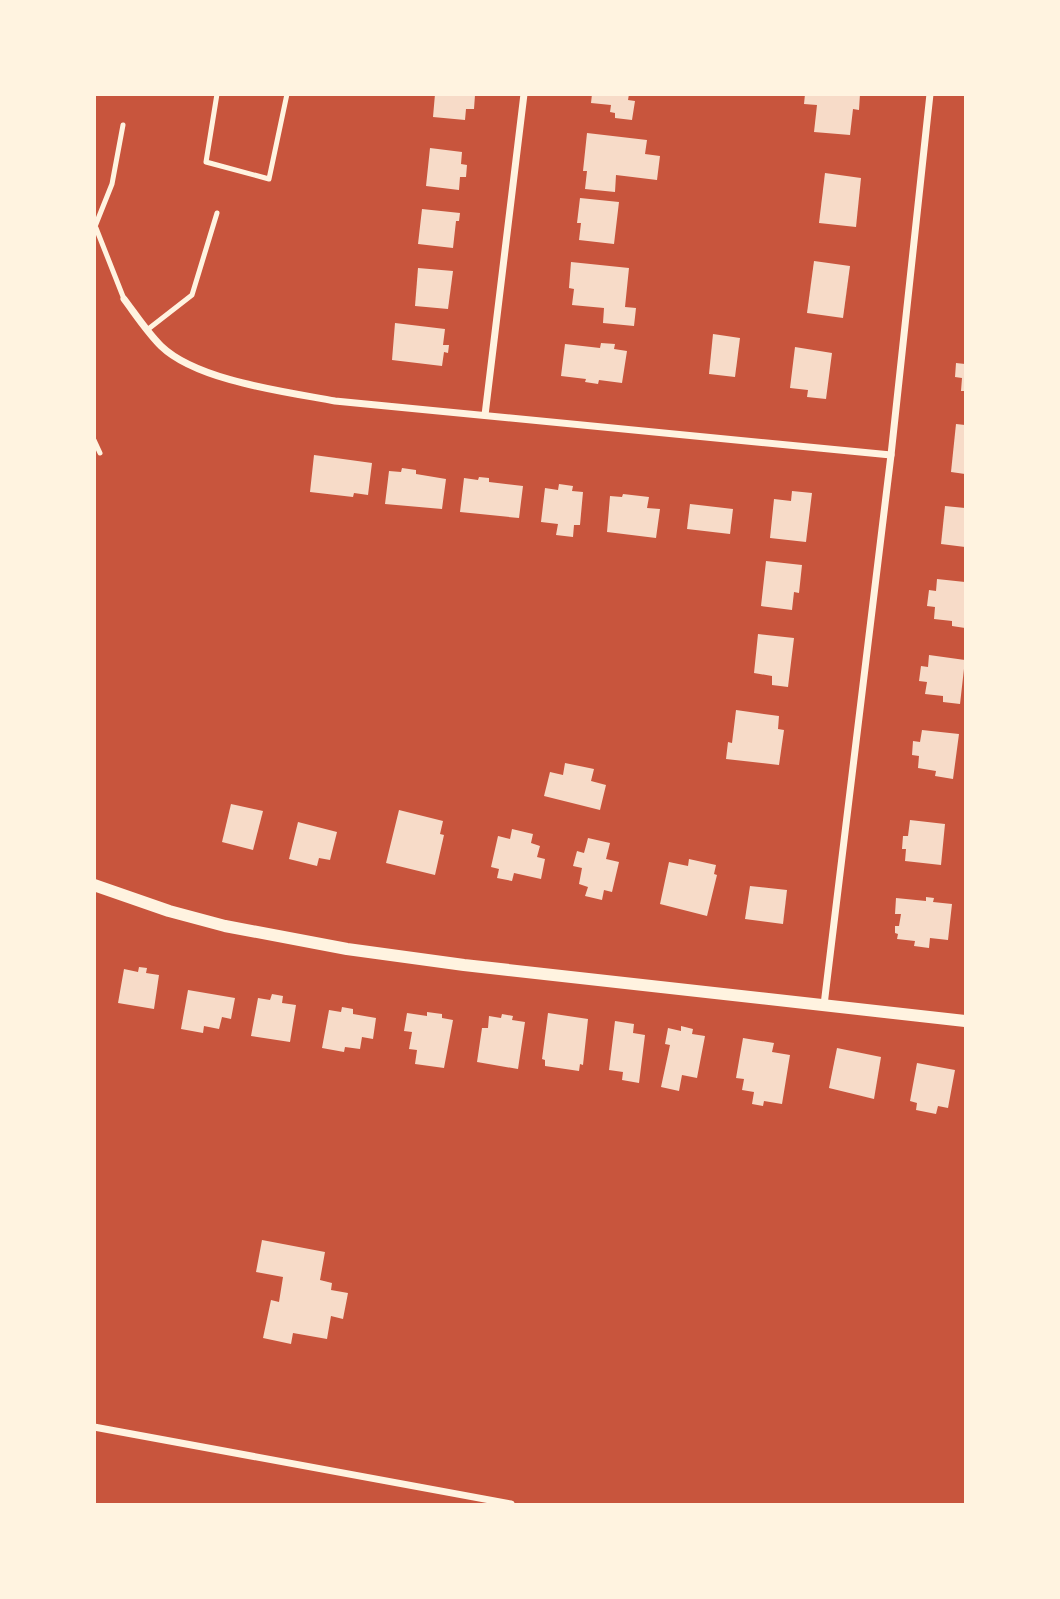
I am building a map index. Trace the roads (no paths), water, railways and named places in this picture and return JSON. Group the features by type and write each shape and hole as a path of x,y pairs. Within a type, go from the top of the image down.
{"street":[{"path":"485,415 524,94"},
{"path":"824,1005 891,455 930,94"},
{"path":"124,299 162,348 184,362 270,389 335,401 891,455"},
{"path":"94,885 169,911 225,926 347,949 464,965 965,1021"},
{"path":"94,1427 511,1504"}],"lane":[{"path":"217,94 206,162 269,179 287,94"},
{"path":"123,125 112,184 95,229 124,299"},
{"path":"147,330 192,295 217,213"},
{"path":"94,440 100,453"}]}
